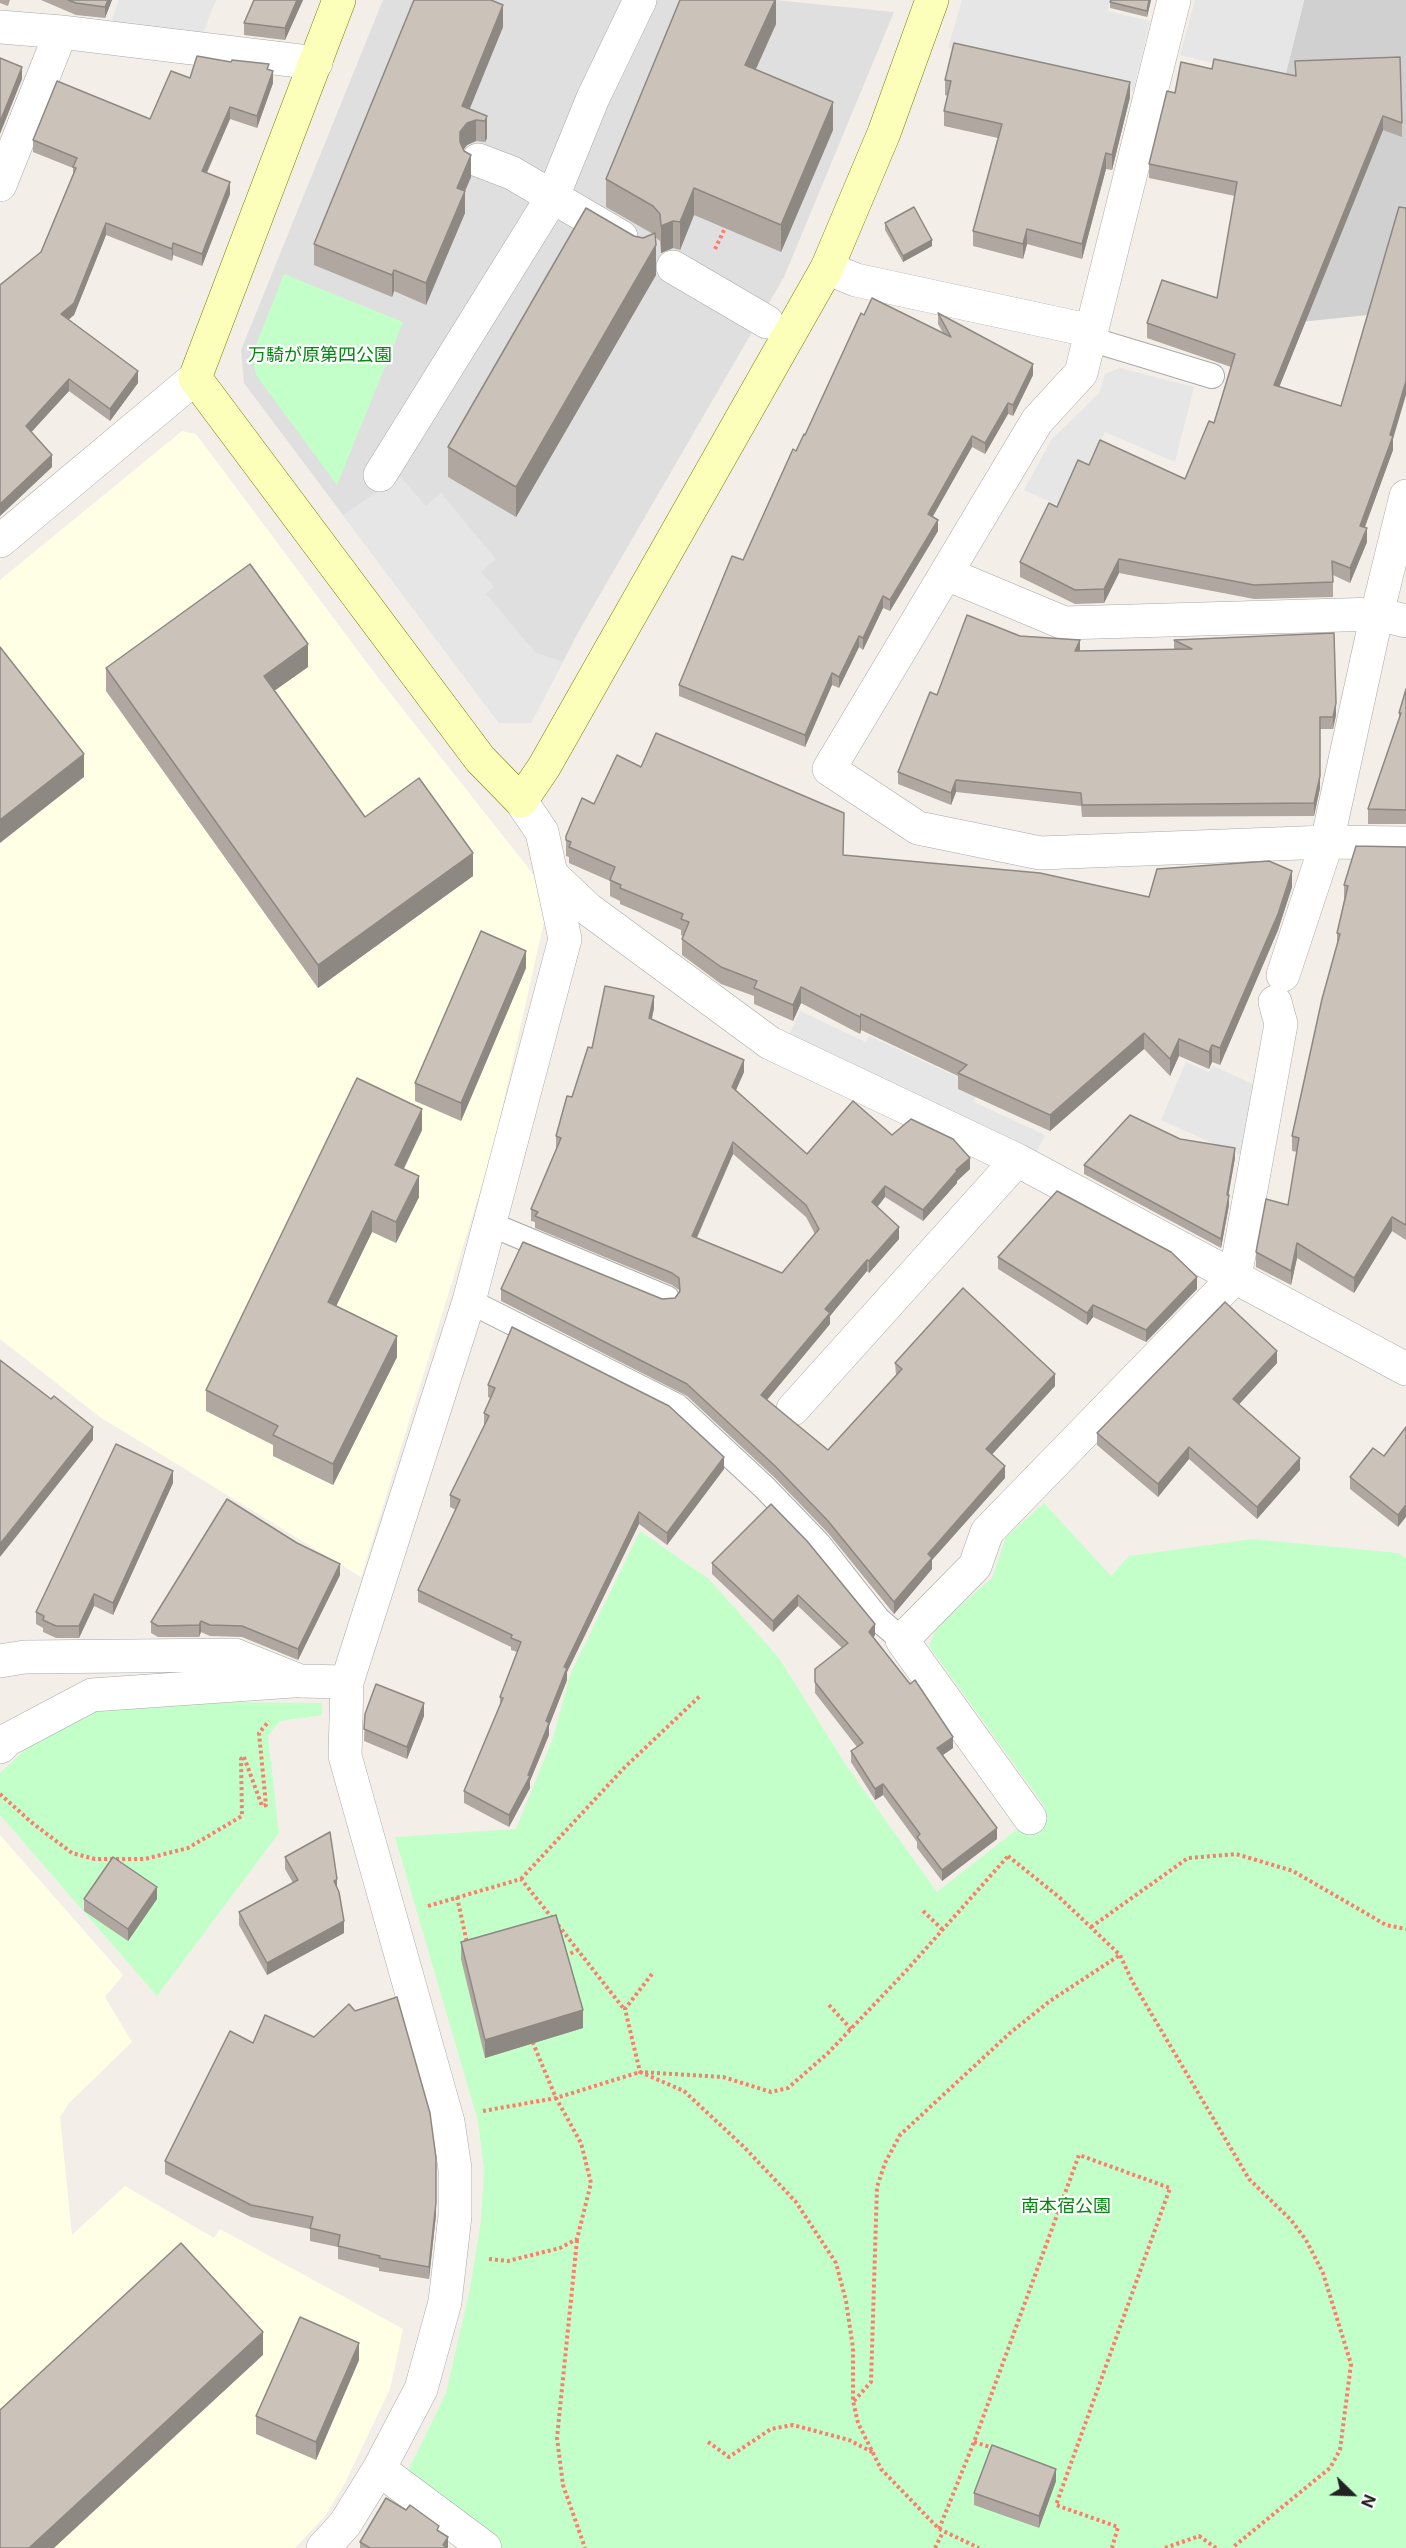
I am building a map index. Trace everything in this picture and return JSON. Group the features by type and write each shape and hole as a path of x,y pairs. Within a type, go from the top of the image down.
{"street":[{"path":"0,541 195,378 339,0"},
{"path":"380,475 553,196 593,98 640,0"},
{"path":"521,801 544,767 827,268 884,133 932,0"},
{"path":"1174,0 1081,373 1037,421 829,770 918,828 1040,853 1328,842 1406,843"},
{"path":"0,27 61,32 316,63"},
{"path":"0,185 61,32"},
{"path":"478,160 512,173 643,250"},
{"path":"673,267 767,322"},
{"path":"827,268 856,280 1091,335"},
{"path":"195,378 480,759 521,801 542,832 565,939 469,1301 347,1682 345,1756 448,2122 455,2169 455,2216 445,2302 422,2389 380,2469 345,2524 323,2548"},
{"path":"1030,1818 902,1640 975,1566 987,1532 1235,1277 1281,1024 1279,989 1328,842 1391,618 1406,496"},
{"path":"946,574 1064,623 1391,618"},
{"path":"551,874 588,909 770,1043 1017,1160 1406,1369"},
{"path":"793,1409 1017,1160"},
{"path":"0,1661 25,1657 235,1655 300,1681"},
{"path":"0,1748 7,1740 92,1695 300,1681 347,1682"},
{"path":"380,2469 485,2548"}],"lane":[{"path":"1091,335 1212,376"},
{"path":"490,1224 668,1298"},
{"path":"469,1301 677,1406 765,1488 818,1543 878,1619 902,1640"}],"path":[{"path":"700,283 728,220"},
{"path":"390,1918 521,1879 624,1768 701,1695"},
{"path":"0,1794 30,1822 72,1854 94,1859 145,1859 188,1848 242,1816 241,1759 244,1757 262,1806 266,1805 259,1733 274,1715"},
{"path":"448,2122 488,2109 556,2098 640,2072 723,2077 771,2091 788,2088 828,2054 1008,1856 1040,1831 1030,1818"},
{"path":"1091,1927 1188,1858 1236,1854 1293,1871 1386,1925 1406,1929"},
{"path":"1008,1856 1059,1896 1120,1955 1132,1981 1249,2179 1291,2220 1306,2240 1323,2273 1351,2364 1340,2450 1330,2468 1232,2548"},
{"path":"521,1879 625,2009 640,2072"},
{"path":"457,1897 468,1947"},
{"path":"923,1911 943,1930"},
{"path":"563,1957 578,1950"},
{"path":"853,2402 871,2382 878,2187 885,2163 900,2135 1010,2033 1050,2001 1120,1955"},
{"path":"625,2009 652,1974"},
{"path":"829,2005 851,2029"},
{"path":"533,2043 556,2098 581,2143 591,2183 577,2240 557,2438 563,2485 585,2548"},
{"path":"640,2072 684,2091 744,2147 796,2202 836,2263 846,2301 853,2348 853,2402 858,2423 881,2469 941,2530 979,2548"},
{"path":"934,2548 1079,2155 1170,2188 1056,2505 1118,2527 1112,2548"},
{"path":"451,2255 508,2261 560,2248 577,2240"},
{"path":"708,2442 729,2457 771,2429 793,2426 849,2440 873,2452"},
{"path":"974,2442 994,2449"},
{"path":"1165,2548 1199,2536 1216,2548"}],"shaded area":[{"path":"119,0 216,0 203,34 111,22"},
{"path":"383,0 775,0 894,12 784,277 580,629 531,723 499,723 244,383 241,350"},
{"path":"962,0 1110,0 1108,11 1150,21 1133,92 948,48"},
{"path":"1195,0 1304,0 1284,81 1180,55"},
{"path":"1304,0 1406,0 1406,311 1291,323 1284,81"},
{"path":"1120,368 1194,387 1175,462 1105,432 1087,471 1060,506 1024,490 1051,440 1099,393 1105,374"},
{"path":"182,431 196,434 379,679 537,879 547,908 493,1149 361,1577 100,1417 0,1339 0,580"},
{"path":"400,476 426,506 441,493 496,559 481,572 494,587 486,594 535,652 563,662 531,723 499,723 343,515"},
{"path":"800,1011 866,1042 869,1036 979,1087 974,1102 1045,1135 1035,1155 787,1040"},
{"path":"1186,1062 1209,1072 1213,1066 1253,1084 1248,1159 1161,1120"},
{"path":"0,1835 123,1975 105,1997 132,2042 69,2103 60,2117 72,2235 125,2186 214,2238 220,2229 403,2329 390,2389 345,2483 325,2516 295,2548 0,2548"}],"green space":[{"name":"万騎が原第四公園","path":"284,274 403,322 337,485 256,375 252,355"},
{"name":"南本宿公園","path":"1044,1503 1111,1576 1129,1556 1253,1539 1398,1553 1406,1558 1406,2548 499,2548 406,2475 446,2393 470,2289 481,2221 484,2169 478,2121 395,1837 516,1829 553,1738 570,1675 640,1531 709,1579 779,1658 846,1765 937,1892 1045,1807 929,1646 938,1625 992,1578 1006,1537"},
{"path":"192,1702 322,1703 322,1715 280,1721 268,1736 279,1833 157,1996 0,1815 0,1773 25,1750 66,1722 98,1710"}],"building":[{"path":"68,0 108,0 105,7"},
{"path":"254,0 297,0 285,28 244,23"},
{"path":"414,0 491,0 503,5 462,106 487,116 485,121 476,120 467,123 460,132 460,142 464,151 471,155 457,188 465,191 426,283 394,270 392,275 314,244"},
{"path":"680,0 775,0 745,65 833,102 781,225 694,188 680,222 673,221 661,226 660,214 653,206 606,179"},
{"path":"1111,0 1149,0 1147,11 1110,2"},
{"path":"954,43 1130,82 1112,155 1106,153 1082,244 1027,229 1023,244 973,231 1002,124 944,111 951,81 945,80"},
{"path":"197,56 231,62 232,60 269,64 267,69 273,71 257,116 230,107 202,171 230,182 202,254 173,243 172,249 106,223 74,303 61,314 138,371 110,409 69,379 26,426 52,455 0,504 0,285 41,252 76,168 73,167 77,158 33,140 57,81 150,119 171,71 190,78"},
{"path":"1400,57 1402,123 1383,116 1274,385 1341,406 1399,207 1406,208 1406,381 1390,435 1393,436 1360,526 1367,528 1350,568 1332,561 1333,582 1254,585 1119,559 1104,589 1075,590 1020,562 1049,503 1057,507 1078,460 1089,465 1100,440 1185,479 1209,421 1214,423 1235,354 1147,323 1162,280 1217,298 1237,182 1149,164 1167,91 1175,93 1181,62 1212,69 1214,59 1296,76 1295,61"},
{"path":"0,58 22,67 0,122"},
{"path":"914,207 932,240 903,256 885,223"},
{"path":"586,208 634,236 643,238 655,233 656,245 516,487 448,447"},
{"path":"872,298 951,337 938,313 1033,364 1013,405 1008,403 985,443 972,436 928,514 938,520 890,600 883,596 863,638 859,636 839,677 832,673 805,735 679,685 732,556 743,560 793,449 796,451 805,435 861,313 864,315"},
{"path":"250,564 308,644 264,676 365,817 419,778 473,853 318,965 106,668"},
{"path":"967,615 1020,636 1080,640 1075,651 1192,649 1174,640 1334,633 1336,703 1333,717 1320,717 1320,776 1314,803 1082,805 1081,793 956,780 951,793 898,772 930,692 937,695"},
{"path":"0,647 84,754 0,820"},
{"path":"1406,689 1406,810 1368,809 1401,713 1399,713"},
{"path":"656,733 844,813 843,855 1040,873 1149,897 1157,869 1269,861 1292,871 1278,914 1220,1048 1212,1045 1209,1052 1179,1039 1170,1059 1144,1033 1050,1115 958,1073 967,1065 861,1014 860,1017 801,987 793,1005 754,988 757,981 721,967 682,939 689,922 681,919 683,914 620,888 621,885 610,880 615,867 569,847 571,842 566,840 566,836 582,798 594,804 617,755 641,767"},
{"path":"1356,846 1406,847 1406,1225 1392,1217 1354,1278 1297,1243 1291,1271 1256,1252 1266,1199 1288,1205 1299,1138 1292,1136 1322,999 1340,934 1337,933 1348,886 1344,885"},
{"path":"481,931 526,951 461,1103 415,1083"},
{"path":"605,986 654,996 649,1018 744,1060 732,1087 807,1154 853,1101 892,1135 911,1119 953,1139 970,1158 956,1170 923,1210 885,1186 872,1202 899,1227 825,1309 830,1313 761,1395 828,1450 902,1369 895,1363 963,1288 1055,1374 986,1449 1005,1466 928,1554 932,1558 894,1602 828,1521 775,1466 687,1384 501,1289 523,1242 662,1299 675,1298 680,1291 679,1278 672,1273 535,1216 538,1212 531,1209 561,1138 556,1136 567,1096 572,1097 588,1047 592,1048","holes":["733,1142 806,1205 819,1229 782,1273 692,1236"]},
{"path":"357,1078 422,1109 395,1165 419,1176 396,1222 372,1211 328,1302 397,1336 333,1464 273,1435 278,1426 206,1390"},
{"path":"1130,1115 1180,1139 1235,1148 1221,1239 1084,1165"},
{"path":"1057,1191 1171,1252 1197,1277 1146,1330 1093,1305 1087,1313 998,1257"},
{"path":"1225,1302 1277,1351 1233,1399 1300,1458 1257,1507 1189,1447 1158,1484 1097,1433"},
{"path":"512,1327 669,1406 724,1457 667,1533 639,1512 564,1667 567,1668 546,1721 549,1723 528,1775 530,1776 509,1815 464,1791 503,1698 500,1697 521,1642 511,1638 512,1635 418,1590 460,1500 450,1495 489,1416 484,1413 495,1388 488,1385"},
{"path":"0,1360 51,1399 54,1396 93,1427 0,1544"},
{"path":"1406,1427 1406,1505 1398,1515 1350,1477 1373,1448 1384,1456"},
{"path":"116,1444 173,1471 113,1603 94,1594 79,1626 56,1626 43,1620 44,1616 36,1612"},
{"path":"227,1499 297,1543 340,1564 298,1649 242,1626 210,1625 201,1621 199,1625 158,1626 151,1622"},
{"path":"771,1504 807,1541 875,1624 869,1632 910,1684 915,1680 953,1737 937,1748 997,1828 942,1870 917,1837 920,1834 883,1784 875,1789 851,1751 863,1743 815,1682 815,1669 848,1643 798,1595 773,1621 712,1563"},
{"path":"376,1684 424,1703 407,1747 364,1729 365,1714"},
{"path":"330,1832 337,1879 334,1881 339,1892 344,1921 267,1963 239,1912 298,1880 285,1857"},
{"path":"113,1857 157,1887 128,1929 84,1899"},
{"path":"556,1915 583,2010 485,2040 461,1942"},
{"path":"397,1997 430,2113 436,2158 436,2202 429,2267 379,2258 380,2256 338,2246 340,2235 310,2228 313,2217 251,2205 165,2161 230,2031 253,2043 265,2015 314,2037 349,2004 355,2011"},
{"path":"181,2243 263,2332 29,2548 0,2548 0,2410"},
{"path":"300,2317 359,2343 316,2442 256,2416"},
{"path":"992,2445 1056,2469 1039,2516 974,2493"},
{"path":"386,2498 406,2510 410,2505 439,2526 437,2530 448,2537 443,2545 447,2548 370,2548 360,2542"}]}
